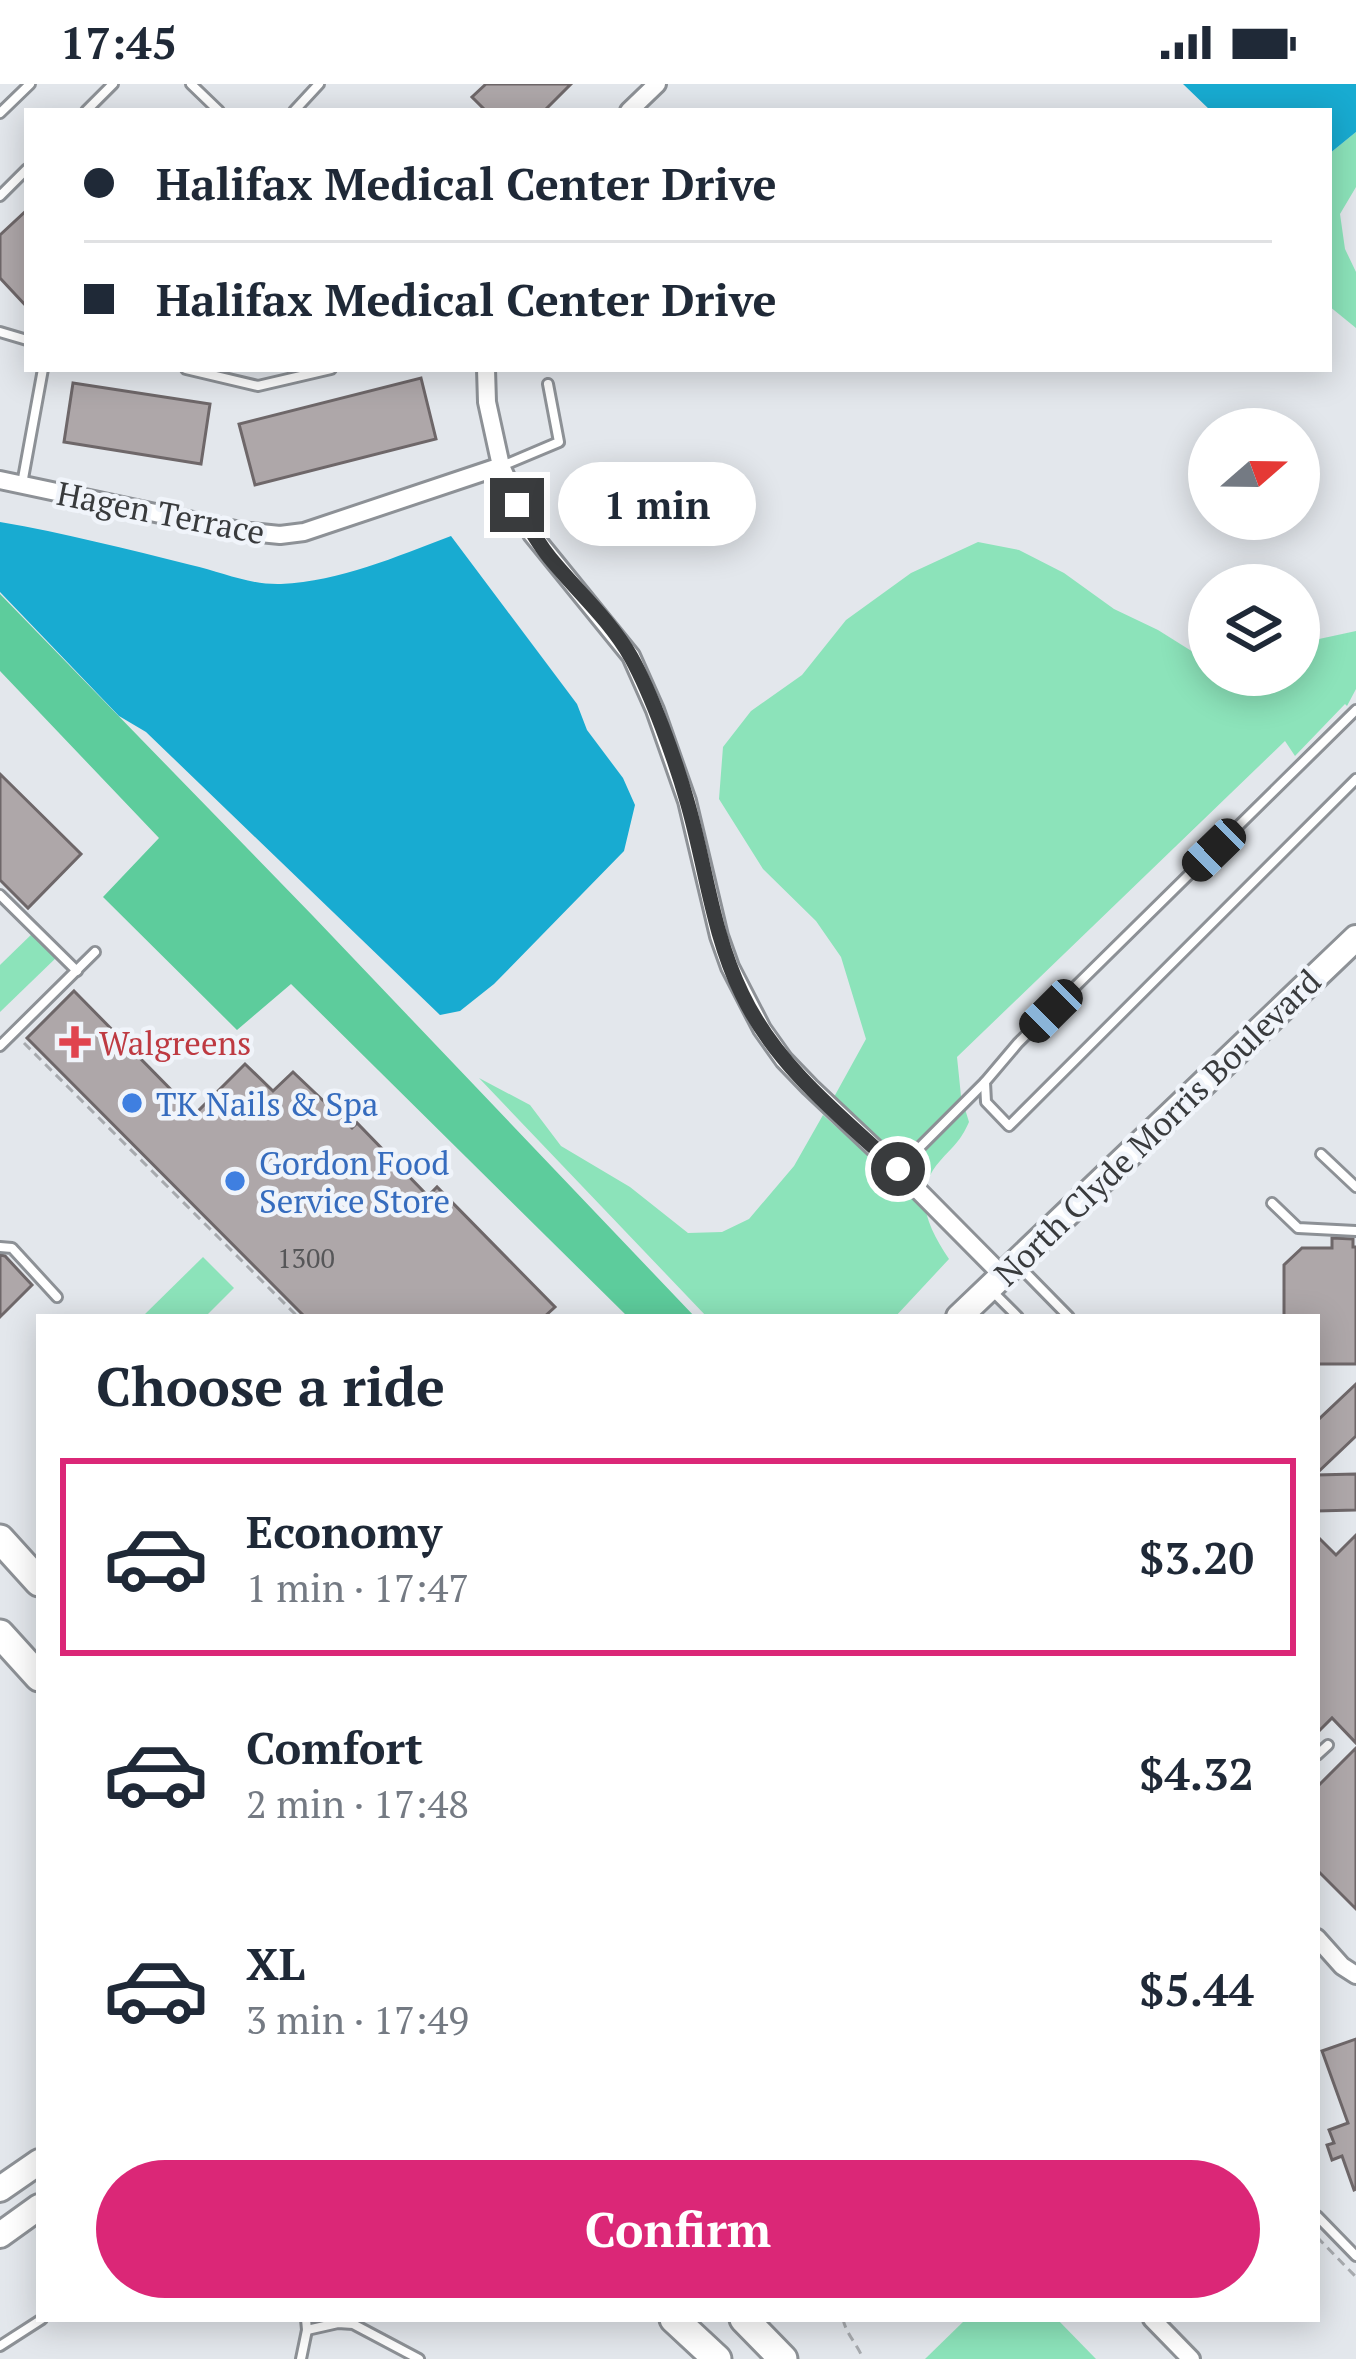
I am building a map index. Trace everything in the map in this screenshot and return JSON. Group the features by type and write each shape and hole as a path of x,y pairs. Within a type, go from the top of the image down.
{"main road":[{"name":"North Clyde Morris Boulevard","path":"962,1314 1356,938"},
{"path":"0,1539 36,1579"},
{"path":"0,1634 36,1674"},
{"path":"0,2189 36,2164"},
{"path":"0,2235 36,2209"},
{"path":"677,2322 717,2359"},
{"path":"747,2322 783,2359"}],"street":[{"path":"632,108 657,84"},
{"path":"486,372 487,401 501,466 532,534 631,656 655,710 687,801 719,937 743,998 784,1060 1003,1276"},
{"name":"Hagen Terrace","path":"0,480 240,531 280,535 304,532 501,466"},
{"path":"1320,1941 1356,1975"},
{"path":"1155,2322 1191,2359"}],"lane":[{"path":"8,84 19,95"},
{"path":"0,113 30,84"},
{"path":"89,108 113,84"},
{"path":"191,84 216,108"},
{"path":"297,108 319,84"},
{"path":"0,196 24,172"},
{"path":"22,484 42,372"},
{"path":"199,372 258,386 304,372"},
{"path":"501,466 559,442 548,384"},
{"path":"898,1169 1018,1043 1356,710"},
{"path":"985,1082 986,1102 1009,1126 1356,779"},
{"path":"0,895 77,971"},
{"path":"0,1046 95,952"},
{"path":"1321,1154 1356,1187"},
{"path":"1272,1203 1298,1228 1356,1231"},
{"path":"0,1247 12,1247 57,1297"},
{"path":"1003,1276 1017,1314"},
{"path":"1003,1276 1065,1314"},
{"path":"1320,1752 1328,1744"},
{"path":"1320,2219 1356,2256"},
{"path":"0,2346 37,2322"},
{"path":"301,2359 307,2325 338,2323 353,2324 419,2359"}],"path":[{"path":"24,1043 295,1314"},
{"path":"1320,2240 1356,2277"},
{"path":"844,2322 863,2359"}],"green space":[{"path":"1356,132 1356,187 1340,214 1345,249 1356,272 1356,328 1332,308 1332,152"},
{"path":"978,542 1019,550 1188,649 1188,696 1320,696 1320,639 1356,631 1356,689 1347,706 1295,756 1285,741 957,1057 969,1122 931,1173 925,1198 929,1223 949,1259 898,1314 704,1314 479,1078 530,1105 561,1146 630,1187 688,1233 722,1232 749,1219 794,1166 823,1115 898,1182 912,1170 834,1097 866,1039 841,957 816,921 763,869 719,799 723,747 751,711 802,675 846,620 911,573"},
{"path":"0,594 692,1314 625,1314 291,984 237,1030 103,897 159,838 0,671"},
{"path":"36,930 60,954 0,1012 0,965"},
{"path":"203,1257 234,1288 208,1314 145,1314"},
{"path":"963,2322 1060,2322 1096,2359 925,2359"}],"water":[{"path":"1183,84 1356,84 1356,132 1332,152 1332,108 1208,108"},
{"path":"0,522 269,584 346,573 451,536 577,704 587,730 623,778 635,805 624,851 494,984 460,1011 440,1015 146,732 119,716 0,592"}],"building":[{"path":"486,84 571,84 547,108 483,108 472,97"},
{"path":"24,213 24,304 0,278 0,235"},
{"path":"421,378 436,439 255,485 239,424"},
{"path":"73,383 210,404 201,464 64,442"},
{"path":"0,774 81,854 28,908 0,880"},
{"path":"74,991 195,1114 245,1064 273,1091 293,1072 352,1128 357,1123 428,1196 437,1187 555,1307 547,1314 302,1314 27,1038"},
{"path":"1332,1238 1353,1239 1356,1247 1356,1364 1320,1364 1320,1314 1284,1314 1284,1265 1302,1248 1332,1248"},
{"path":"0,1255 32,1285 0,1317"},
{"path":"1356,1384 1356,1436 1320,1470 1320,1418"},
{"path":"1356,1474 1356,1510 1320,1511 1320,1475"},
{"path":"1356,1535 1356,1743 1332,1718 1320,1730 1320,1539 1336,1555"},
{"path":"1356,1748 1356,1909 1320,1873 1320,1784"},
{"path":"1356,2039 1354,2190 1342,2156 1332,2160 1327,2145 1334,2143 1329,2130 1348,2123 1322,2051"}],"place":[{"name":"Walgreens","path":"75,1042"},
{"name":"TK Nails & Spa","path":"132,1103"},
{"name":"Gordon Food Service Store","path":"235,1181"}],"route":[{"path":"517,505 551,560 631,656 687,801 719,937 743,998 784,1060 898,1169"}]}
